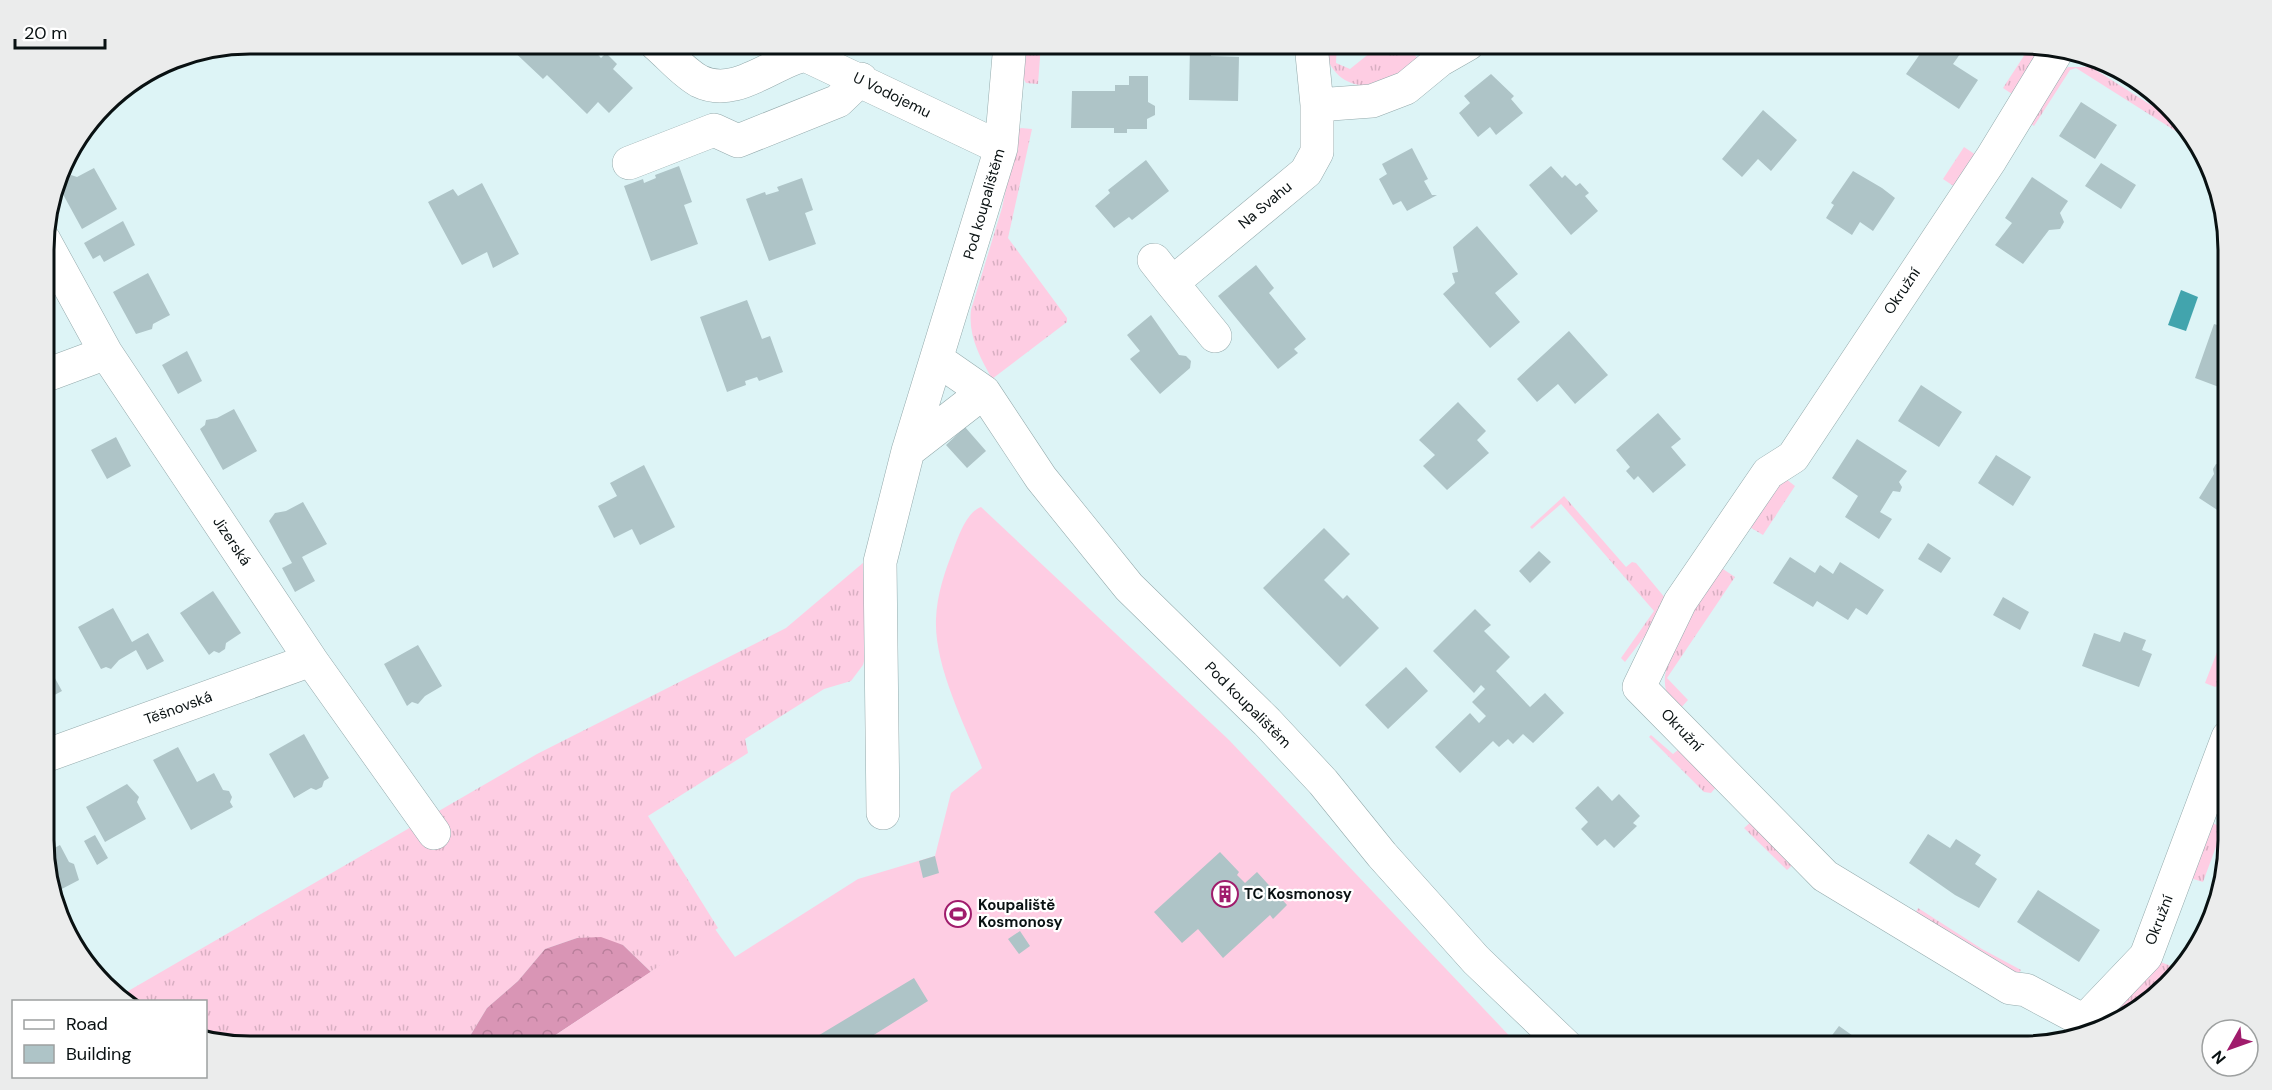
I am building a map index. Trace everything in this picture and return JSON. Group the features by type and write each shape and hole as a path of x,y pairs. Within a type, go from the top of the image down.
{"street":[{"name":"U Vodojemu","path":"667,54 689,74 708,85 733,86 790,58 805,55 1001,148"},
{"name":"Pod koupalištěm","path":"883,813 880,562 908,452 1001,148 1009,54"},
{"name":"Na Svahu","path":"1215,336 1163,271 1305,172 1317,152 1317,105 1312,54"},
{"path":"1317,105 1372,101 1406,88 1450,54"},
{"name":"Okružní","path":"2053,57 1990,159 1793,457 1768,473 1680,602 1639,687 1825,876 2010,988 2026,990 2084,1021 2146,956 2218,764"},
{"path":"629,163 714,130 738,141 838,101 861,80"},
{"name":"Jizerská","path":"54,258 106,353 311,660 434,833"},
{"path":"54,371 106,353"},
{"name":"Pod koupalištěm","path":"938,360 984,392 1041,478 1129,588 1267,722 1323,782 1382,855 1476,960 1556,1036"},
{"path":"908,452 984,392"},
{"name":"Těšnovská","path":"54,753 311,660"}],"green space":[{"path":"1026,54 1040,54 1038,84 1026,83 1023,78"},
{"path":"1326,54 1336,54 1336,63 1350,69 1369,54 1414,54 1420,61 1391,79 1376,84 1362,85 1349,82 1338,75"},
{"path":"2025,54 2038,55 2036,65 2012,94 2003,88"},
{"path":"2068,67 2091,67 2156,108 2178,133 2076,68 2070,70 2034,126 2028,122 2055,78"},
{"path":"1032,129 1008,238 1067,318 1067,322 992,379 973,337 971,310 1002,208 1018,130"},
{"path":"1964,147 1976,155 1961,191 1943,179"},
{"path":"1786,479 1795,486 1763,535 1748,526 1771,484"},
{"path":"1564,496 1626,567 1632,562 1636,563 1666,599 1661,615 1625,662 1621,658 1654,611 1561,504 1532,529 1530,527"},
{"path":"981,507 1229,740 1510,1036 554,1036 715,929 735,957 858,879 935,856 951,793 982,768 945,675 940,656 936,619 942,583 958,537 964,524"},
{"path":"870,557 870,639 863,665 851,681 824,689 745,739 748,753 648,816 718,928 651,972 623,945 577,938 545,949 518,981 487,1008 470,1036 225,1034 207,1031 207,1000 138,1000 127,992 537,754 786,628"},
{"path":"1720,567 1735,577 1667,678 1688,700 1678,711 1666,690 1665,677 1668,662 1684,627"},
{"path":"2218,650 2218,686 2215,687 2205,683"},
{"path":"1651,735 1673,754 1679,749 1717,786 1711,793 1704,792 1649,737"},
{"path":"1752,821 1796,862 1787,870 1744,828"},
{"path":"2210,822 2218,826 2218,842 2203,882 2190,878"},
{"path":"1918,908 1982,949 2021,970 2015,981 1912,919"},
{"path":"601,937 623,945 651,972 554,1036 470,1036 487,1008 518,981 545,949 577,938"},
{"path":"2158,961 2171,966 2141,995 2113,1013 2112,1009"}],"water":[{"path":"2181,290 2198,297 2186,331 2168,325"}],"building":[{"path":"517,54 597,54 601,58 607,54 617,64 613,69 633,88 609,113 598,102 587,114 547,75 543,79"},
{"path":"1190,54 1239,57 1238,101 1189,100"},
{"path":"1920,54 1960,54 1953,64 1978,80 1959,109 1906,74"},
{"path":"1491,74 1514,96 1511,99 1523,113 1496,135 1490,127 1478,137 1459,113 1470,103 1464,96"},
{"path":"1129,76 1148,76 1148,102 1155,106 1155,115 1147,119 1147,129 1127,129 1127,133 1114,133 1114,128 1071,128 1072,91 1115,91 1115,85 1129,85"},
{"path":"2081,102 2117,125 2095,159 2059,136"},
{"path":"1763,110 1797,140 1771,171 1758,159 1742,177 1722,159"},
{"path":"1412,148 1428,179 1424,181 1432,195 1437,195 1407,211 1401,201 1393,205 1379,179 1387,174 1382,164"},
{"path":"1146,160 1169,191 1132,220 1129,217 1114,228 1095,206 1110,193 1108,190"},
{"path":"2101,163 2136,185 2121,209 2085,186"},
{"path":"679,166 692,202 684,205 698,244 651,261 624,186 643,179 644,183 656,178 655,175"},
{"path":"1551,166 1562,178 1565,175 1576,186 1580,183 1589,193 1585,196 1598,211 1571,235 1529,185"},
{"path":"94,168 117,209 82,229 63,194 68,178 71,175 77,177"},
{"path":"1853,171 1895,198 1873,231 1860,222 1852,235 1826,218 1834,205 1831,203"},
{"path":"2032,177 2068,201 2060,213 2064,222 2060,229 2049,230 2023,264 1995,245 2012,223 2005,218"},
{"path":"802,178 813,210 805,213 816,244 769,261 746,199 765,192 766,195 779,191 777,187"},
{"path":"482,183 519,254 493,268 487,252 462,265 428,202 453,189 458,196"},
{"path":"123,221 135,245 104,262 100,255 93,259 84,243"},
{"path":"1477,226 1518,274 1495,293 1520,322 1490,348 1443,294 1455,283 1452,273 1458,272 1453,247"},
{"path":"1256,265 1274,288 1269,293 1306,339 1294,349 1298,353 1278,369 1218,296"},
{"path":"148,273 170,315 153,324 152,329 136,334 113,292"},
{"path":"747,300 762,339 770,336 783,372 759,381 757,377 745,381 746,385 727,392 700,317"},
{"path":"1151,315 1179,355 1186,356 1191,361 1190,368 1160,394 1130,359 1140,351 1127,335"},
{"path":"2214,324 2218,325 2218,387 2195,378"},
{"path":"1569,331 1608,375 1575,404 1558,384 1537,402 1517,379"},
{"path":"187,351 202,381 178,394 162,365"},
{"path":"1921,385 1962,412 1939,447 1898,421"},
{"path":"1458,402 1486,431 1477,440 1489,453 1447,490 1423,466 1435,455 1419,440"},
{"path":"234,409 257,451 223,470 200,429 205,425 206,420 217,418"},
{"path":"1658,413 1681,439 1671,447 1686,465 1653,493 1638,476 1634,480 1626,471 1630,467 1616,450"},
{"path":"965,427 986,451 967,468 946,445"},
{"path":"116,437 131,466 107,479 91,450"},
{"path":"1857,439 1907,471 1899,482 1902,487 1900,492 1893,491 1880,512 1892,519 1879,539 1845,517 1858,496 1832,478"},
{"path":"1996,455 2031,477 2013,506 1978,483"},
{"path":"2218,464 2218,510 2199,498 2214,474 2213,469"},
{"path":"644,465 675,527 640,545 632,529 614,538 598,506 617,496 610,483"},
{"path":"303,502 327,544 302,557 315,581 295,592 282,568 292,563 269,521 275,513 286,511"},
{"path":"1324,528 1350,554 1324,580 1343,599 1347,595 1379,628 1340,667 1263,588"},
{"path":"1928,543 1951,558 1941,573 1918,559"},
{"path":"1539,551 1551,562 1530,583 1519,571"},
{"path":"1790,557 1815,573 1820,565 1833,574 1840,562 1884,590 1867,615 1856,608 1848,620 1817,601 1813,607 1773,583"},
{"path":"213,591 241,633 226,643 225,649 219,653 214,651 209,655 180,613"},
{"path":"2003,597 2029,612 2020,630 1993,615"},
{"path":"113,608 132,642 148,633 164,661 147,670 136,650 119,660 111,669 106,667 101,669 78,627"},
{"path":"1475,609 1491,625 1484,631 1510,657 1496,671 1530,707 1545,693 1564,713 1533,743 1523,734 1513,744 1508,739 1499,747 1493,741 1460,773 1435,747 1470,713 1479,723 1486,716 1472,702 1485,689 1481,685 1474,693 1433,651"},
{"path":"2124,632 2146,640 2142,650 2152,654 2139,687 2082,666 2094,633 2120,642"},
{"path":"418,645 442,686 425,696 418,704 412,702 407,706 384,664"},
{"path":"1406,667 1428,691 1388,729 1365,705"},
{"path":"54,676 62,691 54,695"},
{"path":"304,734 329,778 324,781 322,787 316,790 311,788 294,798 269,754"},
{"path":"178,747 197,782 214,773 223,790 229,791 232,797 230,802 233,807 191,830 153,760"},
{"path":"127,784 139,797 137,802 146,819 105,842 86,807"},
{"path":"1598,786 1612,801 1619,794 1640,816 1633,823 1637,826 1614,848 1605,839 1597,846 1581,829 1588,822 1575,808"},
{"path":"1928,834 1950,848 1956,839 1981,855 1975,864 1997,879 1979,908 1955,895 1909,863"},
{"path":"95,835 108,858 97,865 84,841"},
{"path":"60,845 69,862 74,864 79,880 61,889 56,865 55,848"},
{"name":"TC Kosmonosy","path":"1220,852 1239,872 1237,875 1245,883 1257,872 1287,905 1273,919 1270,915 1223,958 1198,929 1182,943 1154,912"},
{"path":"935,856 939,873 923,878 919,861"},
{"path":"2038,890 2100,930 2079,962 2017,922"},
{"path":"1020,931 1030,946 1019,954 1008,939"},
{"path":"914,978 928,1001 872,1036 818,1036"},
{"path":"1839,1026 1853,1036 1832,1036"}],"place":[{"name":"TC Kosmonosy","path":"1225,894"},
{"name":"Koupaliště Kosmonosy","path":"958,914"}]}
